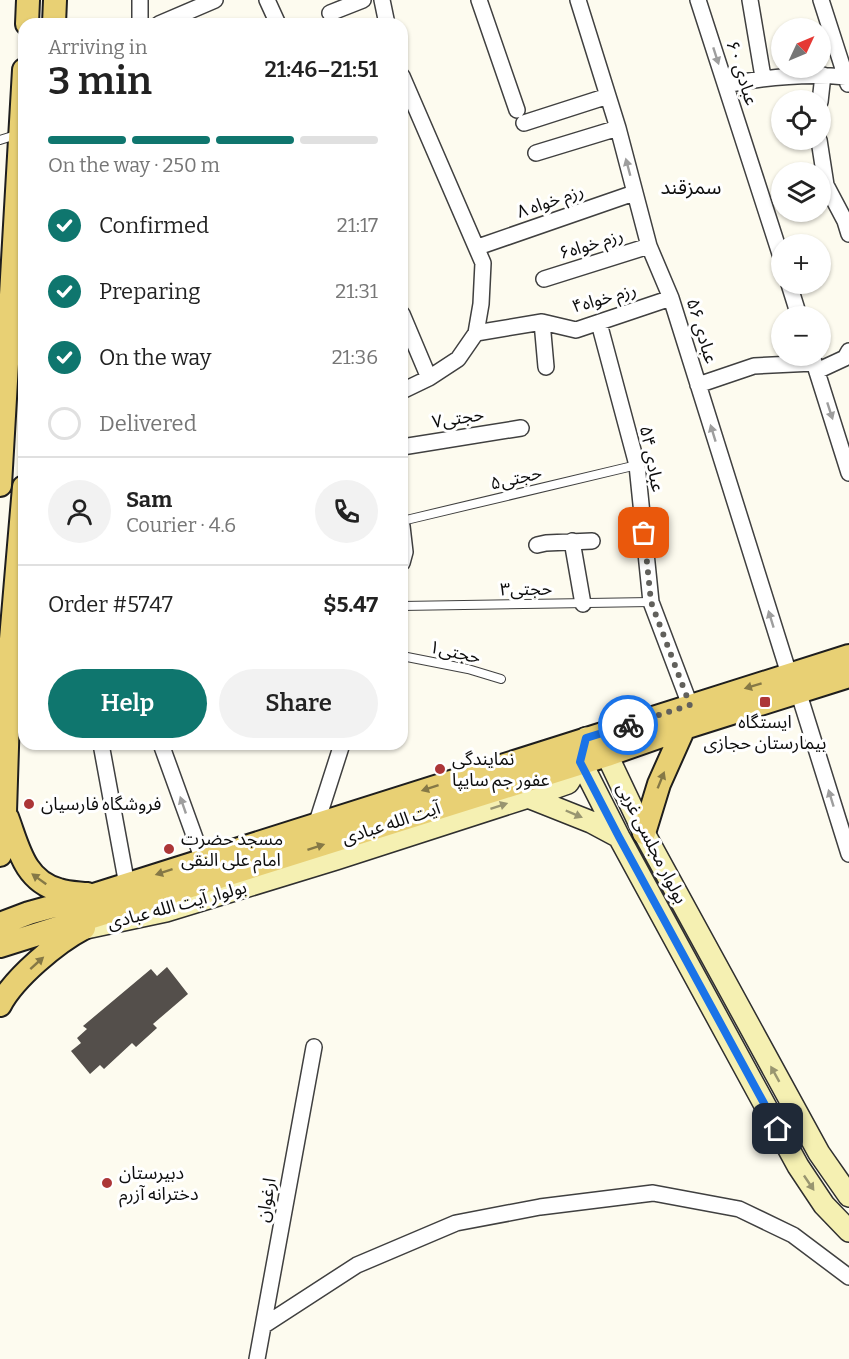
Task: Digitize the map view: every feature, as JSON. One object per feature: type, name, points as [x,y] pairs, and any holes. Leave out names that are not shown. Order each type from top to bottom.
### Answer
[{"type":"main road","points":[[27,18],[28,0]]},
{"type":"main road","points":[[0,485],[10,136],[18,98]]},
{"type":"main road","points":[[0,855],[18,627]]},
{"type":"main road","name":"آیت الله عبادی","points":[[0,947],[607,755],[684,728],[794,683],[849,656]]},
{"type":"main road","name":"آیت الله عبادی","points":[[0,924],[690,705],[794,683],[849,676]]},
{"type":"main road","points":[[644,833],[659,784],[684,728]]},
{"type":"main road","points":[[580,762],[586,738]]},
{"type":"main road","name":"بولوار مجلسی غربی","points":[[586,738],[607,755],[644,833],[819,1153],[849,1196]]},
{"type":"main road","name":"بولوار مجلسی غربی","points":[[580,762],[798,1166],[824,1205],[849,1231]]},
{"type":"main road","name":"بولوار آیت الله عبادی","points":[[0,947],[166,911],[336,860],[568,783],[580,762]]},
{"type":"main road","points":[[528,797],[582,818],[619,837]]},
{"type":"main road","points":[[5,812],[25,866],[36,878],[57,890],[94,895]]},
{"type":"main road","points":[[0,1005],[4,997],[36,963],[81,929],[125,908]]},
{"type":"street","points":[[140,0],[140,18]]},
{"type":"street","points":[[195,17],[215,0]]},
{"type":"street","points":[[267,0],[275,18]]},
{"type":"street","points":[[330,13],[363,0]]},
{"type":"street","points":[[382,0],[386,18]]},
{"type":"street","points":[[479,0],[520,116],[608,96]]},
{"type":"street","name":"عبادی ۵۶","points":[[578,0],[618,128],[649,246],[671,298],[849,854]]},
{"type":"street","name":"عبادی ۶۰","points":[[698,0],[774,234]]},
{"type":"street","points":[[750,0],[762,77]]},
{"type":"street","points":[[821,0],[843,47],[847,82],[831,77]]},
{"type":"street","points":[[726,85],[771,77]]},
{"type":"street","points":[[408,90],[483,263],[481,304],[476,333],[458,359],[429,378],[408,387]]},
{"type":"street","points":[[536,153],[618,128]]},
{"type":"street","points":[[821,150],[826,184],[849,234]]},
{"type":"street","name":"رزم خواه ۸","points":[[478,247],[634,193]]},
{"type":"street","name":"رزم خواه۶","points":[[544,279],[649,246]]},
{"type":"street","name":"رزم خواه۴","points":[[476,333],[542,322],[576,330],[671,298]]},
{"type":"street","points":[[542,322],[546,367]]},
{"type":"street","name":"عبادی ۵۴","points":[[599,323],[637,465],[651,602],[690,705]]},
{"type":"street","points":[[408,328],[429,378]]},
{"type":"street","points":[[831,360],[845,358],[849,351]]},
{"type":"street","points":[[698,385],[754,366],[771,365]]},
{"type":"street","points":[[815,366],[849,473]]},
{"type":"street","name":"حجتی۷","points":[[408,446],[521,428]]},
{"type":"street","points":[[572,541],[583,604]]},
{"type":"street","points":[[537,545],[592,541]]},
{"type":"street","points":[[102,750],[127,885]]},
{"type":"street","points":[[163,750],[202,860]]},
{"type":"street","points":[[316,825],[340,750]]},
{"type":"street","name":"ارغوان","points":[[257,1359],[314,1047]]},
{"type":"street","points":[[263,1326],[308,1299],[357,1265],[456,1223],[540,1207],[653,1193],[739,1209],[793,1235],[849,1277]]},
{"type":"lane","name":"حجتی۵","points":[[408,520],[637,465]]},
{"type":"lane","name":"حجتی۳","points":[[408,606],[651,602]]},
{"type":"lane","name":"حجتی۱","points":[[408,657],[468,669],[501,679]]},
{"type":"building","points":[[167,967],[188,994],[153,1024],[157,1028],[136,1047],[132,1043],[104,1069],[100,1065],[90,1074],[71,1051],[81,1043],[77,1038],[87,1029],[83,1026],[151,969],[157,976]]},
{"type":"way so far","points":[[628,725],[690,705],[651,602],[644,533]]},
{"type":"place","name":"ایستگاه بیمارستان حجازی","points":[[765,702]]},
{"type":"place","name":"نمایندگی عفور جم سایپا","points":[[440,769]]},
{"type":"place","name":"فروشگاه فارسیان","points":[[29,804]]},
{"type":"place","name":"مسجد حضرت امام علی النقی","points":[[169,849]]},
{"type":"place","name":"دبیرستان دخترانه آزرم","points":[[107,1183]]},
{"type":"district","name":"سمزقند","points":[[691,187]]},
{"type":"route","points":[[628,725],[586,738],[580,762],[778,1129]]}]
